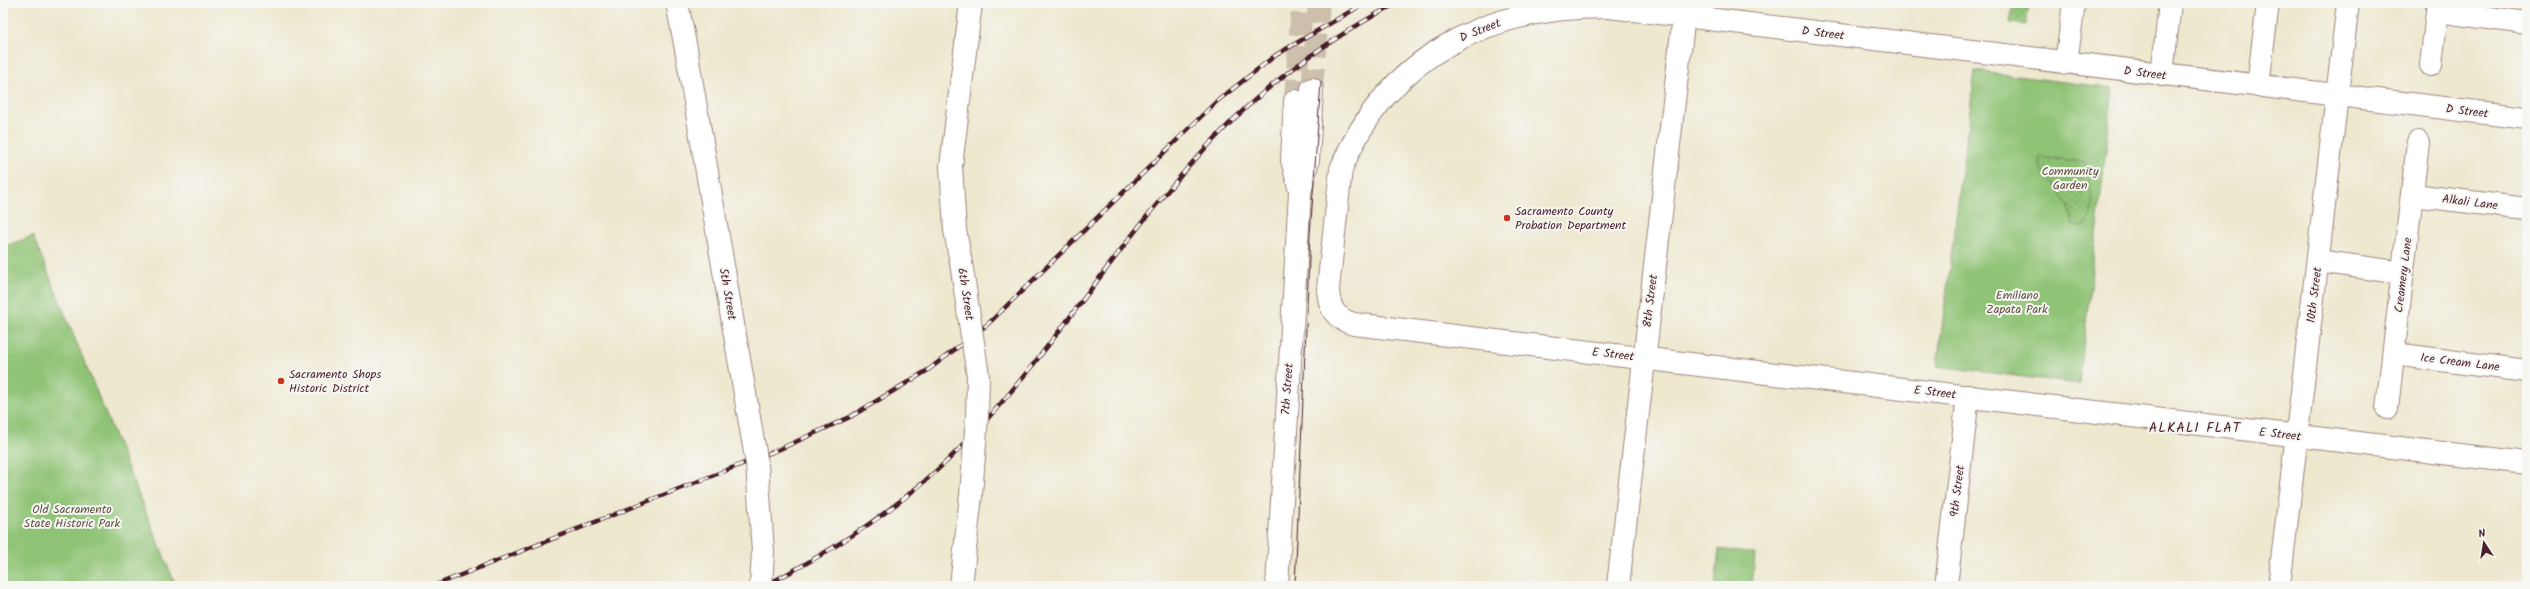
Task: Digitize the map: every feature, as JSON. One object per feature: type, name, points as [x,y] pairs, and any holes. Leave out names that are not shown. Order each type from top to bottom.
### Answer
[{"type":"street","name":"5th Street","points":[[677,3],[757,464],[763,552],[761,586]]},
{"type":"street","name":"6th Street","points":[[962,578],[978,417],[978,376],[955,230],[951,166],[971,3]]},
{"type":"street","points":[[2066,64],[2074,3]]},
{"type":"street","points":[[2162,75],[2170,3]]},
{"type":"street","points":[[2258,86],[2268,3]]},
{"type":"street","name":"10th Street","points":[[2279,586],[2348,3]]},
{"type":"street","name":"D Street","points":[[1343,321],[1330,306],[1328,289],[1341,168],[1348,151],[1385,96],[1432,54],[1460,37],[1514,16],[1578,7],[1609,7],[2066,64],[2527,118]]},
{"type":"street","points":[[2431,65],[2437,7],[2527,23]]},
{"type":"street","name":"8th Street","points":[[1618,586],[1684,16]]},
{"type":"street","name":"7th Street","points":[[1277,586],[1300,192],[1308,160],[1303,95]]},
{"type":"street","name":"Creamery Lane","points":[[2387,408],[2418,142]]},
{"type":"street","name":"Alkali Lane","points":[[2413,195],[2527,209]]},
{"type":"street","points":[[2318,262],[2402,273]]},
{"type":"street","name":"E Street","points":[[1343,321],[2527,463]]},
{"type":"street","name":"Ice Cream Lane","points":[[2394,354],[2527,371]]},
{"type":"street","name":"9th Street","points":[[1946,586],[1968,396]]},
{"type":"green space","points":[[2013,3],[2029,3],[2026,25],[2010,23]]},
{"type":"green space","name":"Emiliano Zapata Park","points":[[1975,71],[2113,88],[2079,384],[1937,366]]},
{"type":"green space","name":"Community Garden","points":[[2039,157],[2086,162],[2086,170],[2093,202],[2090,218],[2084,227],[2073,225],[2066,201],[2046,176]]},
{"type":"green space","name":"Old Sacramento State Historic Park","points":[[33,236],[176,586],[3,586],[3,247]]},
{"type":"green space","points":[[1719,549],[1755,554],[1752,586],[1715,586]]},
{"type":"tunnel","points":[[1295,101],[1302,3]]},
{"type":"tunnel","points":[[1312,89],[1319,3]]},
{"type":"tram line","points":[[1295,586],[1310,235],[1321,82]]},
{"type":"railway","points":[[433,586],[780,449],[850,417],[928,370],[988,324],[1216,102],[1276,55],[1365,3]]},
{"type":"railway","points":[[764,586],[846,540],[921,485],[944,464],[1000,405],[1155,207],[1221,132],[1261,94],[1304,60],[1349,30],[1397,3]]},
{"type":"place","name":"Sacramento County Probation Department","points":[[1507,218]]},
{"type":"place","name":"Sacramento Shops Historic District","points":[[281,381]]},
{"type":"district","name":"ALKALI FLAT","points":[[2195,427]]}]
